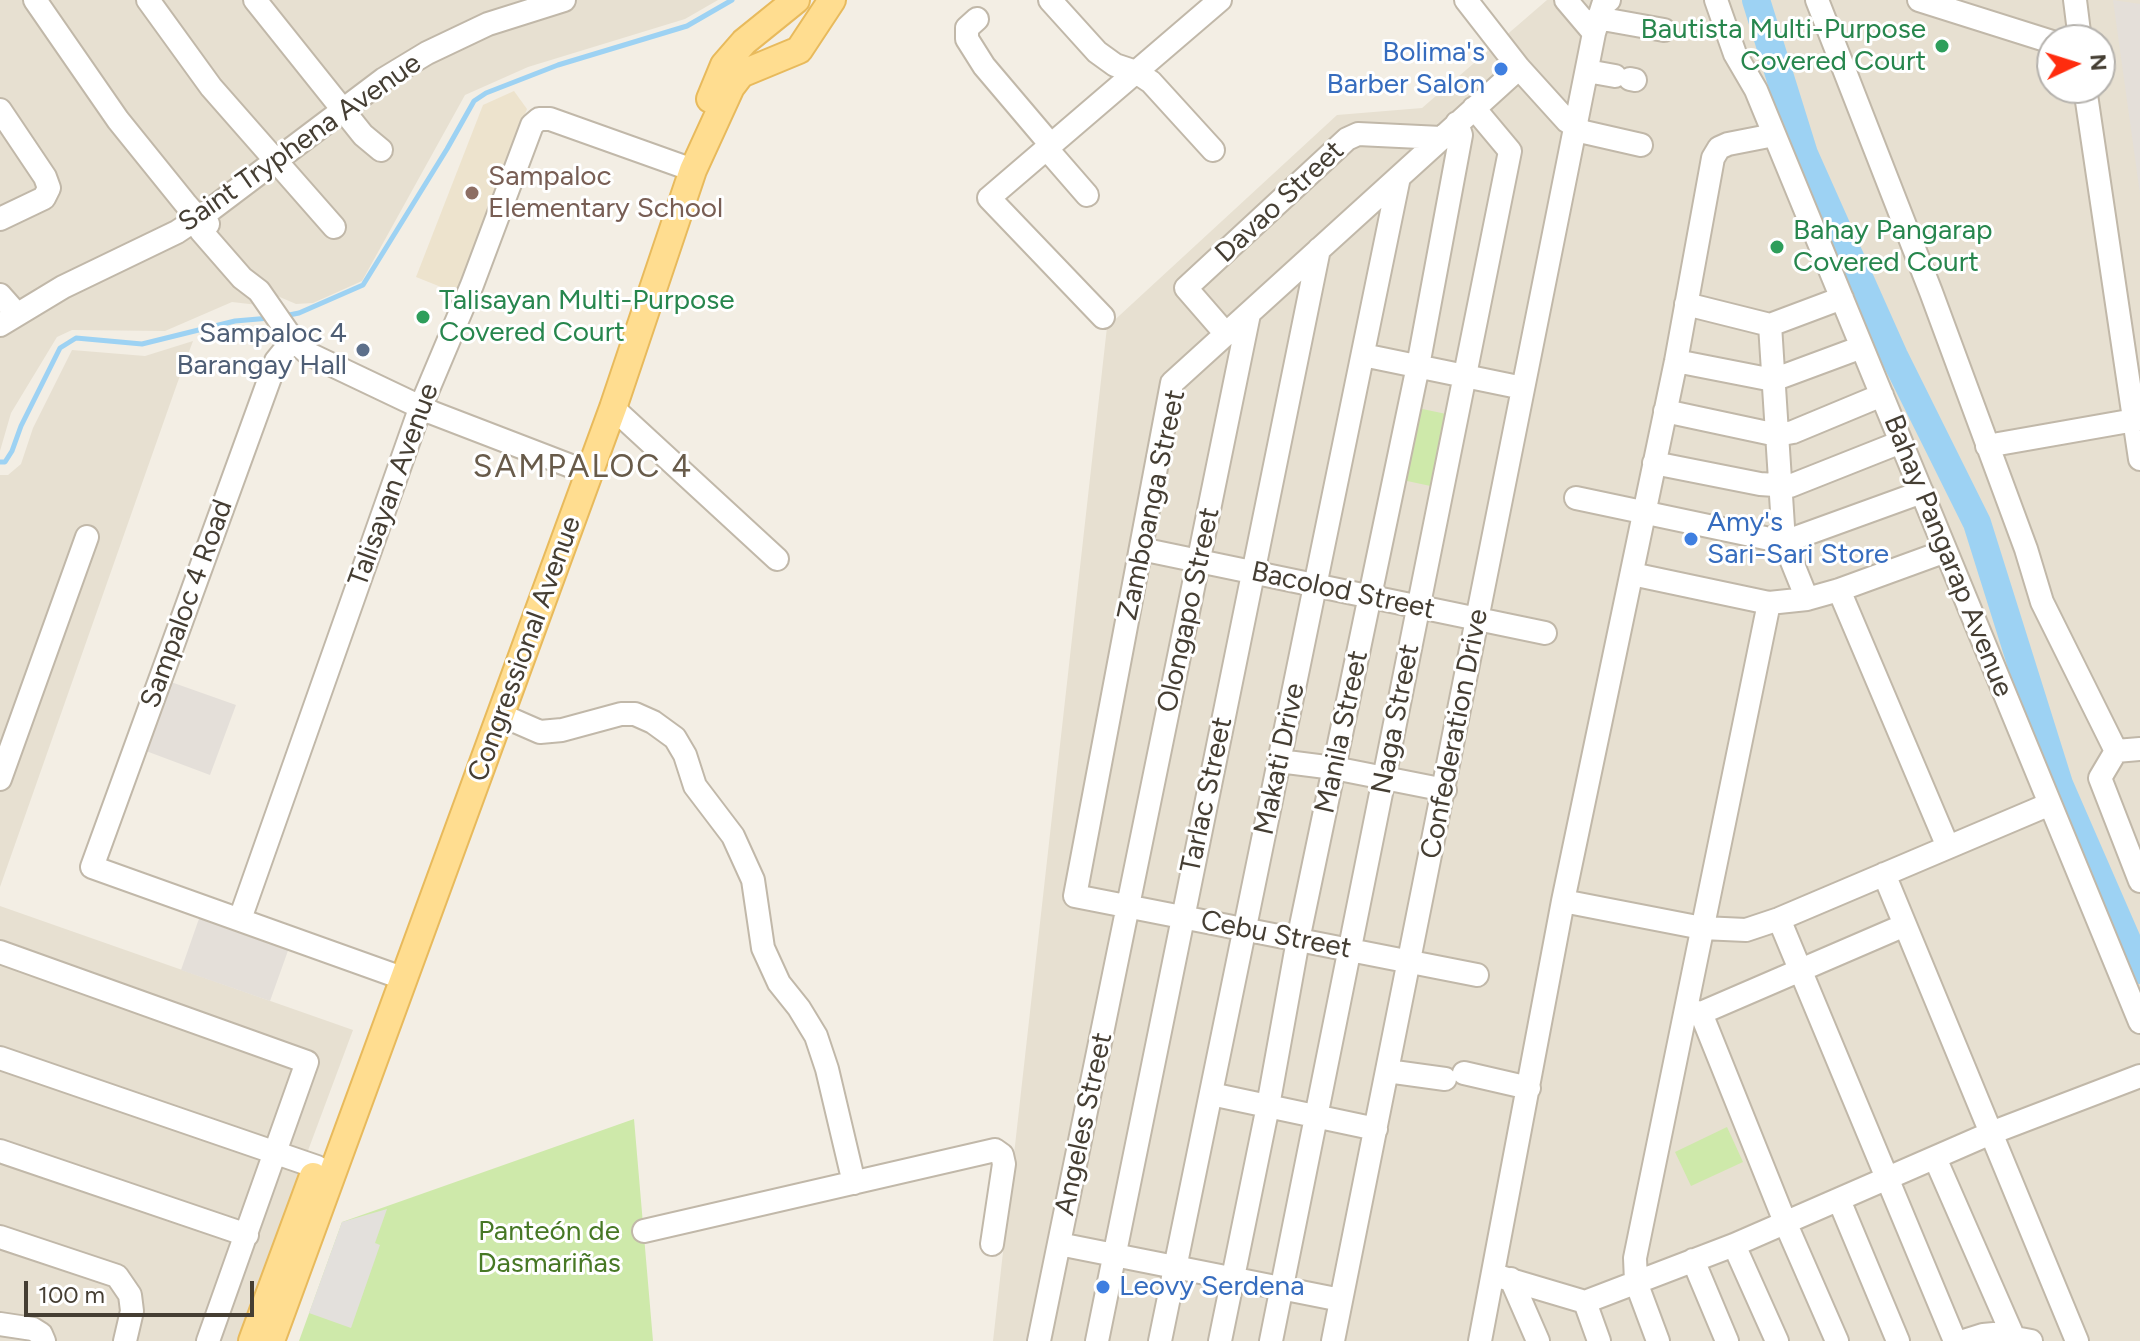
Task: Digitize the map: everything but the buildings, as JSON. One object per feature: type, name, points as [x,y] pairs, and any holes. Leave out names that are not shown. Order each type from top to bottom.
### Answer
[{"type":"main road","name":"Congressional Avenue","points":[[271,1341],[397,976],[724,65],[744,42],[796,0]]},
{"type":"main road","name":"Congressional Avenue","points":[[252,1341],[317,1167],[501,715],[581,470],[613,408],[688,168],[741,74],[799,50],[832,0]]},
{"type":"street","points":[[35,0],[48,10],[88,80],[198,218],[201,231],[242,278],[263,296],[290,336],[309,354],[433,413],[581,470]]},
{"type":"street","points":[[148,0],[211,87],[334,227]]},
{"type":"street","points":[[255,0],[363,135],[381,150]]},
{"type":"street","name":"Saint Tryphena Avenue","points":[[8,319],[63,287],[177,232],[406,66],[488,24],[564,0]]},
{"type":"street","points":[[1050,0],[1097,52],[1115,65],[1136,72],[1151,82],[1213,150]]},
{"type":"street","points":[[1103,317],[989,198],[1220,0]]},
{"type":"street","points":[[1466,0],[1519,68],[1576,127],[1584,132],[1641,145]]},
{"type":"street","points":[[1566,0],[1600,17],[1664,30]]},
{"type":"street","name":"Bahay Pangarap Avenue","points":[[1716,0],[1735,54],[1756,90],[2140,1022]]},
{"type":"street","name":"Bahay Pangarap Avenue","points":[[1730,0],[1747,47],[1756,90]]},
{"type":"street","points":[[1817,0],[1911,239],[2026,549],[2042,602],[2116,751]]},
{"type":"street","points":[[1919,0],[2036,37]]},
{"type":"street","points":[[2075,0],[2078,24]]},
{"type":"street","name":"Confederation Drive","points":[[1333,1341],[1600,17]]},
{"type":"street","points":[[977,19],[967,28],[967,39],[984,66],[1087,195]]},
{"type":"street","name":"Zamboanga Street","points":[[1075,896],[1172,383],[1519,68]]},
{"type":"street","points":[[1587,71],[1637,80]]},
{"type":"street","points":[[2088,104],[2137,420],[2140,459]]},
{"type":"street","points":[[0,110],[45,177],[49,188],[44,198],[0,219]]},
{"type":"street","name":"Talisayan Avenue","points":[[240,919],[421,406],[472,285],[532,125],[539,119],[550,119],[688,168]]},
{"type":"street","name":"Davao Street","points":[[1226,334],[1186,288],[1347,139],[1358,134],[1458,123]]},
{"type":"street","name":"Manila Street","points":[[1220,1341],[1298,940],[1418,366],[1461,135],[1458,123]]},
{"type":"street","name":"Naga Street","points":[[1271,1341],[1510,151],[1458,123]]},
{"type":"street","points":[[1480,1341],[1502,1277],[1529,1088],[1563,901],[1676,361],[1713,158],[1719,148],[1728,144],[1774,135]]},
{"type":"street","name":"Makati Drive","points":[[1160,1341],[1399,177]]},
{"type":"street","name":"Tarlac Street","points":[[1097,1341],[1319,249]]},
{"type":"street","points":[[0,295],[8,319]]},
{"type":"street","points":[[1686,304],[1770,325],[1842,298]]},
{"type":"street","name":"Olongapo Street","points":[[1128,906],[1249,314]]},
{"type":"street","points":[[1770,325],[1784,542],[1807,599]]},
{"type":"street","name":"Sampaloc 4 Road","points":[[290,336],[276,361],[92,867],[397,976]]},
{"type":"street","points":[[1676,361],[1773,380],[1862,347]]},
{"type":"street","points":[[1363,355],[1523,388]]},
{"type":"street","points":[[1665,411],[1777,435],[1793,432],[1882,395]]},
{"type":"street","points":[[613,408],[777,559]]},
{"type":"street","points":[[1987,446],[2137,420]]},
{"type":"street","points":[[1654,463],[1760,484],[1790,486],[1901,442]]},
{"type":"street","points":[[1576,498],[1784,542],[1922,492]]},
{"type":"street","points":[[0,779],[5,749],[87,537]]},
{"type":"street","name":"Bacolod Street","points":[[1141,549],[1545,633]]},
{"type":"street","points":[[1632,574],[1769,603],[1807,599],[1839,590],[1946,551]]},
{"type":"street","points":[[1839,590],[1948,847]]},
{"type":"street","points":[[1658,1341],[1636,1282],[1635,1258],[1694,1011],[1702,928],[1769,603]]},
{"type":"street","points":[[501,715],[540,732],[562,730],[621,714],[635,714],[653,722],[675,738],[685,755],[695,786],[733,836],[753,880],[763,948],[779,983],[816,1036],[854,1183]]},
{"type":"street","points":[[2116,751],[2140,749]]},
{"type":"street","points":[[2116,751],[2100,778],[2140,881]]},
{"type":"street","points":[[1279,761],[1334,768],[1445,790]]},
{"type":"street","points":[[1563,901],[1737,932],[1779,919],[2050,804]]},
{"type":"street","points":[[1884,874],[2077,1341]]},
{"type":"street","name":"Cebu Street","points":[[1075,896],[1477,975]]},
{"type":"street","name":"Angeles Street","points":[[1039,1341],[1128,906]]},
{"type":"street","points":[[1779,919],[1955,1341]]},
{"type":"street","points":[[1694,1011],[1801,970],[1905,925]]},
{"type":"street","points":[[0,952],[307,1062],[208,1341]]},
{"type":"street","points":[[1694,1011],[1837,1341]]},
{"type":"street","points":[[0,1058],[317,1167]]},
{"type":"street","points":[[1387,1071],[1455,1076],[1529,1088]]},
{"type":"street","points":[[1502,1277],[1585,1302],[1734,1245],[1991,1133],[2140,1076]]},
{"type":"street","points":[[1211,1094],[1376,1129]]},
{"type":"street","points":[[644,1231],[995,1150],[1002,1155],[1004,1164],[992,1244]]},
{"type":"street","points":[[0,1151],[247,1235]]},
{"type":"street","points":[[1935,1158],[2022,1339]]},
{"type":"street","points":[[1839,1200],[1898,1341]]},
{"type":"street","points":[[0,1237],[117,1276],[130,1295],[132,1311],[125,1341]]},
{"type":"street","points":[[1059,1244],[1341,1300]]},
{"type":"street","points":[[1734,1245],[1777,1341]]},
{"type":"street","points":[[1693,1260],[1727,1341]]},
{"type":"street","points":[[1502,1277],[1538,1341]]},
{"type":"street","points":[[1585,1302],[1599,1341]]},
{"type":"street","points":[[0,1324],[33,1329],[41,1334],[44,1341]]},
{"type":"street","points":[[1964,1341],[1983,1335],[2022,1339]]},
{"type":"shaded area","points":[[0,0],[718,0],[685,19],[528,67],[465,95],[362,281],[313,303],[296,304],[275,295],[258,305],[232,302],[165,331],[72,330],[57,337],[11,413],[0,451]]},
{"type":"shaded area","points":[[1547,0],[2140,0],[2140,1341],[993,1341],[1107,327],[1337,115],[1422,108]]},
{"type":"shaded area","points":[[2113,0],[2140,4],[2140,194]]},
{"type":"shaded area","name":"Sampaloc Elementary School","points":[[514,91],[527,109],[456,293],[416,277],[483,105]]},
{"type":"shaded area","points":[[193,341],[0,887],[0,475],[8,475],[21,464],[33,428],[72,350],[145,356]]},
{"type":"shaded area","points":[[171,682],[236,705],[210,775],[146,751]]},
{"type":"shaded area","points":[[0,906],[353,1030],[237,1341],[0,1341]]},
{"type":"shaded area","points":[[201,913],[290,945],[270,1001],[181,970]]},
{"type":"shaded area","points":[[387,1209],[375,1243],[380,1245],[351,1328],[309,1313],[342,1222]]},
{"type":"green space","points":[[1413,407],[1451,415],[1435,487],[1398,479]]},
{"type":"green space","name":"Panteón de Dasmariñas","points":[[634,1119],[653,1341],[299,1341],[342,1222]]},
{"type":"green space","points":[[1727,1127],[1743,1162],[1691,1186],[1675,1152]]},
{"type":"waterway","points":[[284,316],[299,313],[363,285],[474,101],[486,93],[558,65],[687,26],[732,0]]},
{"type":"waterway","points":[[1756,0],[1804,154],[1894,356],[1977,523],[2059,784],[2140,970]]},
{"type":"waterway","points":[[0,462],[5,462],[12,451],[21,426],[60,348],[76,338],[142,344],[235,321],[270,318]]},
{"type":"place","name":"Bautista Multi-Purpose Covered Court","points":[[1942,46]]},
{"type":"place","name":"Bolima's Barber Salon","points":[[1501,69]]},
{"type":"place","name":"Sampaloc Elementary School","points":[[472,193]]},
{"type":"place","name":"Bahay Pangarap Covered Court","points":[[1777,247]]},
{"type":"place","name":"Talisayan Multi-Purpose Covered Court","points":[[423,317]]},
{"type":"place","name":"Sampaloc 4 Barangay Hall","points":[[363,350]]},
{"type":"place","name":"Amy's Sari-Sari Store","points":[[1691,539]]},
{"type":"place","name":"Leovy Serdena","points":[[1103,1287]]},
{"type":"district","name":"SAMPALOC 4","points":[[583,468]]}]
